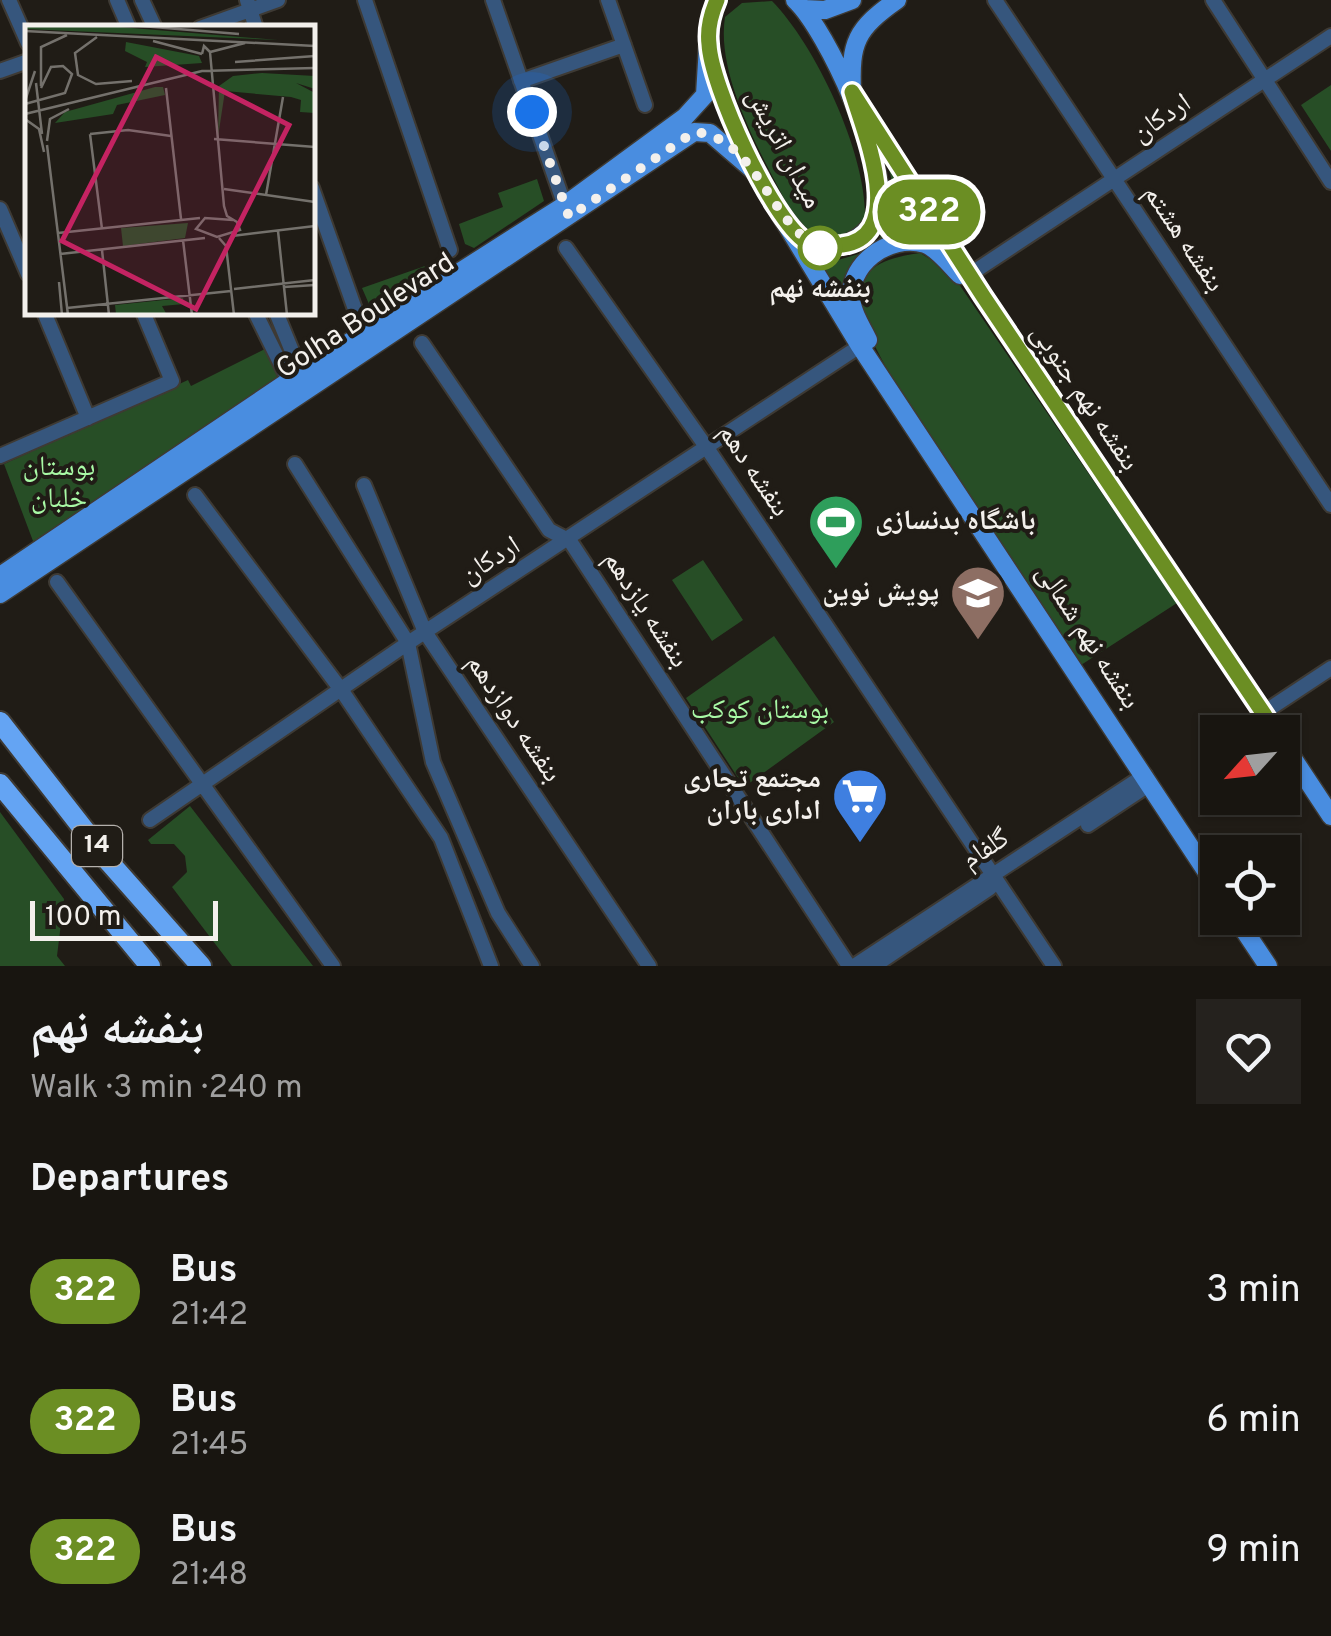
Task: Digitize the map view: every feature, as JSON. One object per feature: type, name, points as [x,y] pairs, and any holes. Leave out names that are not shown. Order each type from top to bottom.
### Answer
[{"type":"highway","name":"14","points":[[0,722],[110,863],[201,966]]},
{"type":"highway","name":"14","points":[[0,784],[150,966]]},
{"type":"main road","name":"میدان اتریش","points":[[718,0],[710,19],[708,46],[718,86],[780,214],[804,241],[820,248],[849,244],[866,233],[878,213],[880,194],[852,92],[799,3]]},
{"type":"main road","points":[[799,3],[825,10],[852,0]]},
{"type":"main road","points":[[852,92],[850,51],[861,31],[897,0]]},
{"type":"main road","name":"Golha Boulevard","points":[[0,576],[567,211],[662,143],[705,95],[708,46]]},
{"type":"main road","name":"بنفشه نهم جنوبی","points":[[852,92],[969,275],[1263,713]]},
{"type":"main road","name":"Golha Boulevard","points":[[662,143],[694,132],[710,133],[760,176]]},
{"type":"main road","name":"بنفشه نهم شمالی","points":[[780,214],[860,346],[1200,860]]},
{"type":"main road","points":[[931,451],[865,333],[852,304],[853,280],[864,262],[883,248],[904,242],[928,245],[983,296]]},
{"type":"main road","name":"Golha Boulevard","points":[[0,594],[296,383]]},
{"type":"main road","points":[[1300,769],[1331,816]]},
{"type":"main road","points":[[1247,935],[1268,966]]},
{"type":"street","points":[[9,0],[25,36]]},
{"type":"street","points":[[118,0],[128,25]]},
{"type":"street","points":[[142,0],[153,25]]},
{"type":"street","points":[[206,25],[248,5],[278,0]]},
{"type":"street","points":[[365,0],[450,250]]},
{"type":"street","points":[[492,0],[567,211]]},
{"type":"street","points":[[608,0],[644,105]]},
{"type":"street","name":"بنفشه هشتم","points":[[996,0],[1331,505]]},
{"type":"street","points":[[1213,0],[1331,182]]},
{"type":"street","name":"اردکان","points":[[969,275],[1331,36]]},
{"type":"street","points":[[520,81],[624,44]]},
{"type":"street","points":[[0,71],[25,62]]},
{"type":"street","points":[[315,196],[356,312]]},
{"type":"street","points":[[0,209],[25,267]]},
{"type":"street","name":"بنفشه دهم","points":[[566,248],[707,448],[1054,966]]},
{"type":"street","points":[[45,315],[88,418]]},
{"type":"street","points":[[0,456],[172,381],[144,315]]},
{"type":"street","points":[[257,315],[296,383]]},
{"type":"street","points":[[277,315],[296,383]]},
{"type":"street","name":"بنفشه یازدهم","points":[[422,344],[549,530],[570,541],[851,966]]},
{"type":"street","name":"اردکان","points":[[150,820],[408,643],[570,541],[860,346]]},
{"type":"street","points":[[295,464],[408,643],[433,762],[498,913],[532,966]]},
{"type":"street","name":"بنفشه دوازدهم","points":[[364,484],[425,632],[649,966]]},
{"type":"street","points":[[195,495],[342,691],[441,838],[491,966]]},
{"type":"street","points":[[57,582],[333,966]]},
{"type":"street","points":[[1263,713],[1331,668]]},
{"type":"street","name":"گلفام","points":[[851,966],[1148,780]]},
{"type":"street","name":"گلفام","points":[[874,966],[997,878]]},
{"type":"green space","points":[[772,1],[822,74],[858,166],[865,221],[840,240],[816,236],[798,225],[747,124],[728,68],[725,17],[742,3]]},
{"type":"green space","points":[[1331,85],[1331,151],[1301,105]]},
{"type":"green space","points":[[883,153],[943,248],[917,235],[879,239],[893,196]]},
{"type":"green space","points":[[537,179],[544,201],[474,248],[465,244],[459,224],[503,207],[498,193]]},
{"type":"green space","points":[[811,252],[838,260],[862,253],[846,274],[847,308]]},
{"type":"green space","points":[[920,253],[950,271],[1177,603],[1081,665],[918,423],[867,327],[859,298],[865,277],[879,264]]},
{"type":"green space","points":[[445,259],[436,267],[372,311],[362,288]]},
{"type":"green space","name":"بوستان خلبان","points":[[267,348],[279,382],[36,549],[4,464],[188,380],[191,386]]},
{"type":"green space","points":[[703,560],[743,620],[712,641],[672,580]]},
{"type":"green space","name":"بوستان کوکب","points":[[774,636],[834,722],[744,787],[686,698]]},
{"type":"green space","points":[[190,806],[313,966],[232,966],[172,887],[187,872],[185,856],[174,844],[151,844],[148,840]]},
{"type":"green space","points":[[0,812],[64,899],[57,956],[65,966],[0,966]]},
{"type":"bus line","name":"322","points":[[717,0],[710,19],[708,46],[718,86],[780,214],[804,241],[820,248],[849,244],[866,233],[878,213],[880,194],[852,92],[983,296],[1265,715]]},
{"type":"place","name":"بنفشه نهم","points":[[820,248]]},
{"type":"place","name":"باشگاه بدنسازی","points":[[836,571]]},
{"type":"place","name":"پویش نوین","points":[[978,642]]},
{"type":"place","name":"مجتمع تجاری اداری باران","points":[[860,845]]},
{"type":"route","points":[[532,112],[569,217],[667,148],[694,132],[710,133],[760,176],[780,214],[804,241],[820,248]]}]
